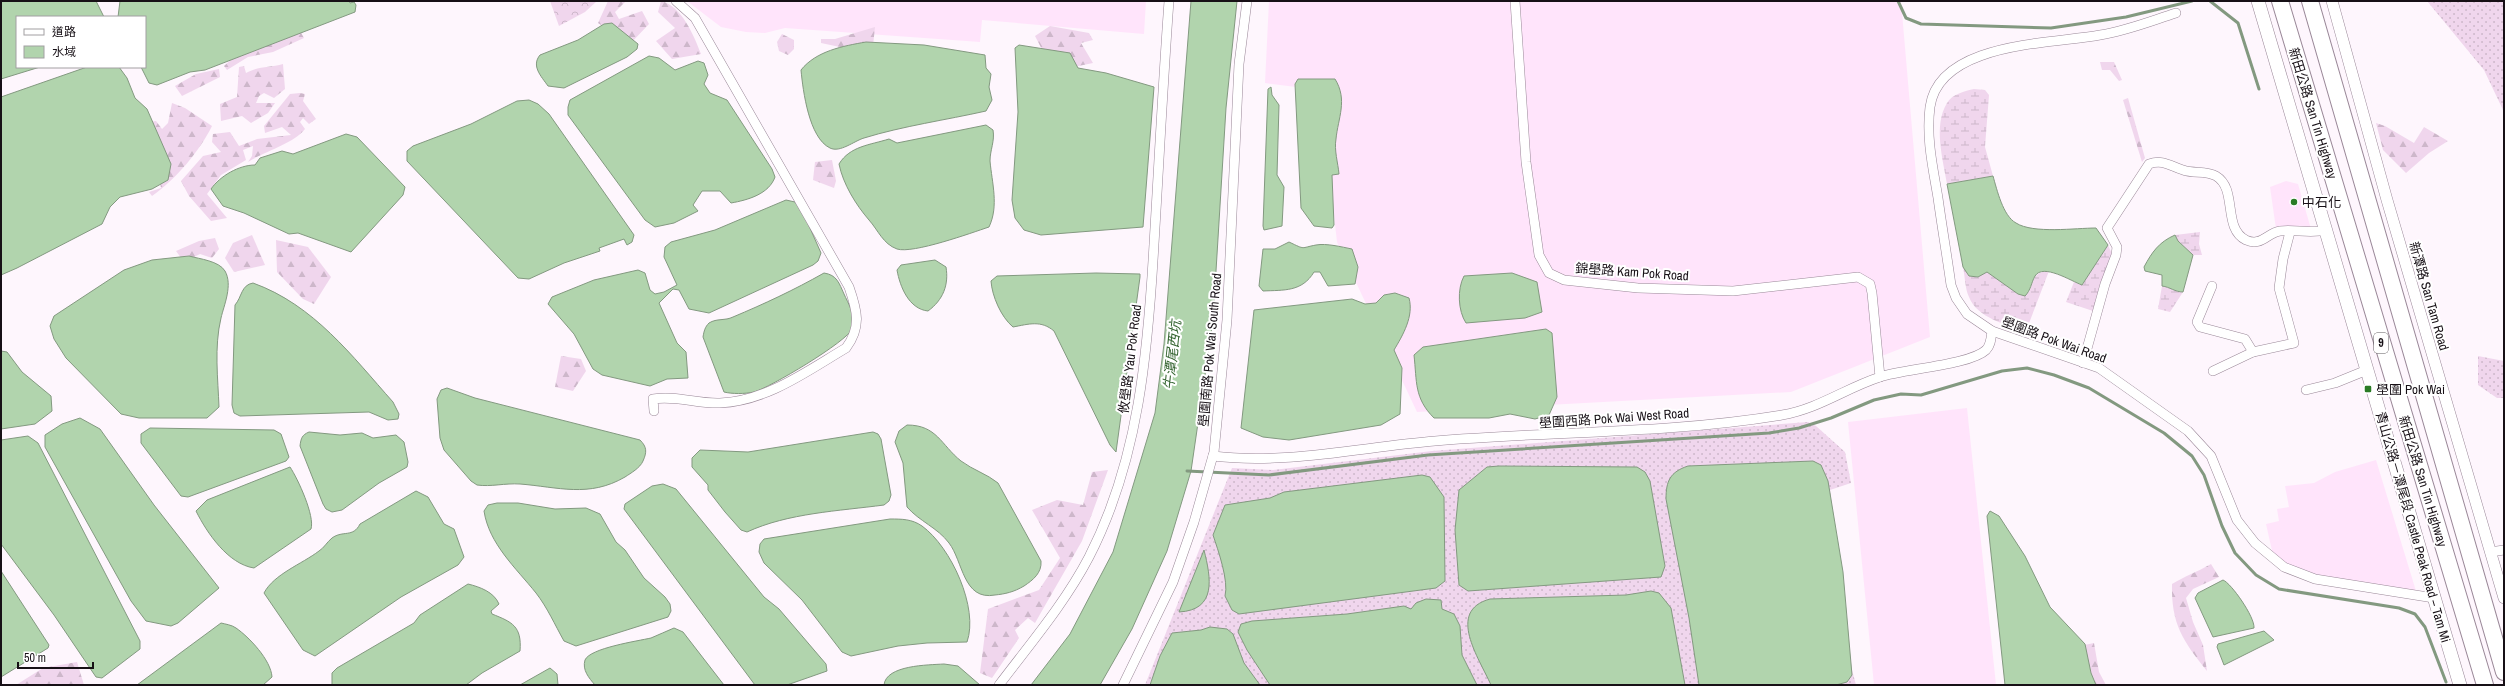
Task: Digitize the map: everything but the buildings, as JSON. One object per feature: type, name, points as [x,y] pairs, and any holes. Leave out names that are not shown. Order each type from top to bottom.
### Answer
[{"type":"highway","name":"新田公路 San Tin Highway","points":[[2280,1],[2485,685]]},
{"type":"highway","name":"新田公路 San Tin Highway","points":[[2310,1],[2504,672]]},
{"type":"main road","name":"青山公路－潭尾段 Castle Peak Road – Tam Mi","points":[[2258,1],[2460,685]]},
{"type":"street","points":[[654,411],[653,399],[660,398],[720,403],[773,390],[846,348],[853,339],[858,313],[849,287],[696,18],[676,1]]},
{"type":"street","name":"攸壆路 Yau Pok Road","points":[[999,685],[1076,580],[1089,556],[1122,475],[1138,414],[1148,343],[1169,1]]},
{"type":"street","name":"壆圍南路 Pok Wai South Road","points":[[1123,685],[1173,582],[1213,456],[1227,320],[1239,64],[1247,1]]},
{"type":"street","name":"錦壆路 Kam Pok Road","points":[[1515,1],[1526,162],[1539,255],[1549,273],[1564,280],[1638,288],[1733,291],[1858,277],[1870,284],[1872,293],[1880,377]]},
{"type":"street","name":"新潭路 San Tam Road","points":[[2332,1],[2387,200],[2504,598]]},
{"type":"street","name":"壆圍路 Pok Wai Road","points":[[2176,13],[2128,29],[1994,52],[1969,59],[1953,70],[1940,84],[1930,106],[1929,136],[1951,285],[1956,298],[1967,314],[1992,331],[2099,368],[2188,431],[2211,456],[2237,520],[2255,543],[2284,567],[2315,579],[2434,598]]},
{"type":"street","points":[[2083,363],[2105,284],[2116,255],[2117,247],[2107,228],[2149,164],[2163,162],[2182,170],[2210,174],[2220,179],[2226,189],[2235,228],[2245,239],[2253,242],[2260,242],[2276,233],[2316,232],[2326,230]]},
{"type":"street","points":[[2213,372],[2253,352],[2294,343],[2279,288],[2283,259],[2290,232]]},
{"type":"street","points":[[2212,286],[2198,322],[2200,327],[2245,338],[2253,352]]},
{"type":"street","name":"壆圍西路 Pok Wai West Road","points":[[1213,456],[1232,458],[1287,457],[1436,441],[1667,428],[1781,416],[1814,407],[1880,377],[1972,356],[1985,351],[1991,342],[1992,331]]},
{"type":"street","points":[[2306,390],[2335,383],[2367,370]]},
{"type":"street","points":[[2490,552],[2504,550]]},
{"type":"shaded area","points":[[687,1],[1146,1],[1144,34],[982,20],[980,42],[785,28],[765,33],[746,32],[721,27]]},
{"type":"shaded area","points":[[1269,1],[1901,1],[1930,337],[1791,392],[1417,412],[1337,242],[1320,90],[1265,83]]},
{"type":"shaded area","points":[[2286,181],[2298,184],[2311,229],[2276,229],[2270,187]]},
{"type":"shaded area","points":[[1967,408],[1996,685],[1874,685],[1848,422]]},
{"type":"shaded area","points":[[2376,460],[2416,591],[2316,577],[2285,565],[2273,555],[2266,524],[2279,521],[2277,509],[2289,507],[2285,486],[2314,483],[2335,472]]},
{"type":"green space","points":[[550,1],[597,1],[585,12],[559,26]]},
{"type":"green space","points":[[608,1],[626,1],[615,12],[619,19],[642,11],[649,24],[630,44],[598,23]]},
{"type":"green space","points":[[661,1],[668,4],[681,15],[691,31],[701,54],[672,59],[656,41],[675,28],[658,12]]},
{"type":"green space","points":[[2427,1],[2504,1],[2504,112],[2484,70]]},
{"type":"green space","points":[[1050,26],[1089,33],[1093,40],[1081,43],[1093,63],[1064,69],[1049,63],[1035,36]]},
{"type":"green space","points":[[875,27],[873,46],[854,50],[821,43],[821,39],[835,39]]},
{"type":"green space","points":[[300,31],[304,38],[273,52],[248,57],[227,70],[224,66],[235,56]]},
{"type":"green space","points":[[782,34],[794,40],[794,49],[788,55],[779,51],[777,42]]},
{"type":"green space","points":[[2100,62],[2114,62],[2122,80],[2119,81],[2110,70],[2102,70]]},
{"type":"green space","points":[[283,64],[285,89],[274,98],[264,93],[259,96],[256,103],[275,103],[268,113],[251,123],[242,116],[221,121],[220,104],[237,97],[239,67],[244,66],[246,73],[255,69]]},
{"type":"green space","points":[[219,69],[220,77],[182,96],[175,86],[196,74]]},
{"type":"green space","points":[[1974,89],[1985,90],[1989,95],[1985,147],[1993,176],[1947,184],[1940,143],[1943,112],[1947,103],[1952,97],[1959,93]]},
{"type":"green space","points":[[290,94],[305,94],[303,101],[316,119],[309,124],[303,118],[300,122],[305,129],[300,134],[286,143],[248,162],[252,156],[253,146],[243,150],[246,160],[221,175],[207,194],[227,218],[211,221],[189,196],[181,181],[203,156],[221,152],[212,142],[213,134],[230,132],[239,146],[257,139],[291,135],[282,127],[265,133],[264,126]]},
{"type":"green space","points":[[2128,98],[2145,158],[2142,162],[2123,100]]},
{"type":"green space","points":[[172,103],[185,108],[212,126],[201,146],[194,155],[170,182],[152,196],[149,192],[161,188],[148,122],[156,121],[162,129],[168,123]]},
{"type":"green space","points":[[2376,123],[2385,126],[2414,143],[2424,127],[2448,141],[2429,153],[2406,173],[2383,150]]},
{"type":"green space","points":[[832,160],[836,181],[834,188],[813,180],[815,162]]},
{"type":"green space","points":[[2200,232],[2199,244],[2202,255],[2193,255],[2178,241],[2175,235]]},
{"type":"green space","points":[[252,235],[265,265],[234,272],[225,258],[233,243]]},
{"type":"green space","points":[[215,238],[219,249],[212,258],[200,254],[184,262],[176,251],[199,241]]},
{"type":"green space","points":[[276,240],[308,247],[331,277],[314,304],[303,299],[277,272]]},
{"type":"green space","points":[[2108,245],[2112,254],[2093,311],[2066,302],[2074,282],[2082,285]]},
{"type":"green space","points":[[1963,267],[1969,276],[1978,277],[1987,272],[2018,294],[2029,292],[2035,277],[2044,271],[2049,271],[2026,331],[1993,320],[1973,304],[1968,294]]},
{"type":"green space","points":[[2162,286],[2183,292],[2170,312],[2158,309]]},
{"type":"green space","points":[[561,356],[581,359],[586,371],[573,391],[555,387]]},
{"type":"green space","points":[[2478,356],[2504,361],[2504,398],[2497,398],[2478,385]]},
{"type":"green space","points":[[1808,422],[1816,426],[1845,452],[1851,483],[1830,490],[1852,670],[1856,685],[1145,685],[1232,468],[1273,470],[1432,451]]},
{"type":"green space","points":[[1108,470],[1082,541],[1035,623],[1028,618],[1015,630],[1019,638],[992,678],[980,673],[988,609],[1039,590],[1060,558],[1032,510],[1057,500],[1083,505],[1092,472]]},
{"type":"green space","points":[[2211,564],[2219,577],[2193,589],[2186,598],[2193,622],[2203,645],[2207,671],[2191,650],[2180,631],[2174,610],[2172,584]]},
{"type":"green space","points":[[2094,643],[2099,672],[2106,685],[2078,685],[2075,647]]},
{"type":"green space","points":[[77,662],[84,685],[16,685],[43,668]]},
{"type":"water","points":[[1,1],[96,1],[104,16],[16,16],[16,68],[37,68],[1,79]]},
{"type":"water","points":[[120,1],[349,1],[350,3],[354,2],[356,5],[355,12],[205,70],[190,72],[157,85],[149,83],[142,68],[146,68],[146,16],[118,16]]},
{"type":"water","name":"牛潭尾西坑","points":[[1191,1],[1237,1],[1226,108],[1213,320],[1191,471],[1167,551],[1132,629],[1100,685],[1031,685],[1070,634],[1113,552],[1155,413],[1164,344]]},
{"type":"water","points":[[612,23],[638,44],[637,49],[627,57],[564,88],[548,86],[538,71],[536,63],[540,55],[578,40],[604,24]]},
{"type":"water","points":[[866,42],[924,45],[985,55],[986,68],[991,74],[989,87],[992,100],[986,111],[879,134],[860,139],[843,148],[830,148],[823,143],[817,135],[812,124],[803,90],[801,70],[814,58],[830,50]]},
{"type":"water","points":[[1019,45],[1070,53],[1078,68],[1106,73],[1154,87],[1143,227],[1041,235],[1024,230],[1015,218],[1012,200],[1018,112],[1015,48]]},
{"type":"water","points":[[649,56],[659,58],[675,70],[698,61],[704,63],[708,75],[704,84],[710,93],[727,100],[772,169],[775,177],[768,188],[751,198],[731,203],[720,191],[702,191],[693,205],[698,211],[674,223],[655,227],[645,220],[568,115],[568,107],[570,100]]},
{"type":"water","points":[[84,68],[120,68],[127,78],[135,98],[147,109],[171,164],[168,180],[152,189],[120,197],[110,207],[102,224],[1,275],[1,97]]},
{"type":"water","points":[[1298,79],[1335,79],[1341,94],[1342,102],[1336,143],[1339,174],[1332,175],[1334,225],[1332,228],[1314,226],[1301,208],[1295,84]]},
{"type":"water","points":[[1271,87],[1272,95],[1279,105],[1277,175],[1284,187],[1282,226],[1264,230],[1268,89]]},
{"type":"water","points":[[529,100],[538,104],[549,114],[634,235],[632,242],[627,245],[624,239],[599,248],[600,251],[564,263],[529,279],[518,278],[407,161],[407,151],[413,146],[471,124],[517,101]]},
{"type":"water","points":[[986,125],[993,130],[990,161],[994,211],[989,227],[916,249],[897,249],[888,244],[859,208],[847,187],[839,164],[849,153],[861,147],[889,139],[897,143]]},
{"type":"water","points":[[346,134],[357,137],[405,187],[403,195],[351,252],[298,233],[289,234],[244,213],[223,206],[211,189],[219,180],[230,172],[249,165],[255,165],[260,158],[282,151],[293,154]]},
{"type":"water","points":[[1993,176],[2004,209],[2011,220],[2016,223],[2023,226],[2044,229],[2096,228],[2108,245],[2082,285],[2057,274],[2044,271],[2039,272],[2035,276],[2029,291],[2025,296],[2018,294],[1987,272],[1978,277],[1969,276],[1963,267],[1947,184]]},
{"type":"water","points":[[786,200],[795,202],[802,210],[821,253],[818,261],[813,265],[709,313],[689,309],[679,290],[673,289],[659,303],[677,343],[686,352],[688,378],[667,379],[650,386],[602,375],[593,369],[574,334],[548,304],[552,297],[594,280],[638,270],[645,273],[650,290],[655,294],[664,292],[677,285],[664,257],[665,247],[671,242],[715,230]]},
{"type":"water","points":[[2175,235],[2178,241],[2193,255],[2183,292],[2162,286],[2162,275],[2145,271],[2144,267],[2156,248]]},
{"type":"water","points":[[1289,242],[1303,248],[1324,244],[1352,249],[1358,267],[1355,284],[1328,286],[1320,272],[1314,272],[1309,279],[1298,287],[1285,290],[1263,291],[1259,286],[1263,249],[1275,249]]},
{"type":"water","points":[[189,256],[218,265],[225,271],[228,282],[227,295],[221,318],[218,340],[217,363],[219,407],[207,418],[139,418],[121,414],[66,358],[54,339],[50,326],[54,316],[124,270],[152,260]]},
{"type":"water","points":[[935,260],[946,267],[947,280],[944,292],[938,302],[928,311],[916,306],[906,296],[900,283],[897,270],[901,265]]},
{"type":"water","points":[[824,273],[837,280],[852,311],[854,324],[848,335],[807,364],[762,389],[747,393],[724,392],[703,337],[705,329],[709,323],[730,318],[756,307]]},
{"type":"water","points":[[1096,273],[1140,274],[1116,452],[1110,445],[1054,331],[1040,324],[1013,327],[1005,318],[998,306],[993,293],[991,281],[997,276]]},
{"type":"water","points":[[1512,273],[1537,282],[1542,312],[1525,318],[1466,323],[1461,312],[1459,300],[1460,287],[1464,276]]},
{"type":"water","points":[[253,283],[295,304],[313,318],[347,350],[393,402],[399,414],[398,419],[388,420],[369,412],[240,416],[234,413],[232,405],[235,305],[246,286]]},
{"type":"water","points":[[1395,293],[1409,298],[1410,305],[1407,325],[1394,350],[1402,368],[1400,414],[1381,425],[1289,440],[1263,437],[1241,428],[1254,310],[1352,299],[1365,304],[1376,303],[1384,295]]},
{"type":"water","points":[[1546,329],[1552,333],[1557,397],[1549,415],[1535,419],[1510,414],[1489,418],[1434,418],[1423,404],[1416,382],[1414,355],[1423,347]]},
{"type":"water","points":[[1,351],[7,352],[22,372],[51,396],[52,411],[35,424],[1,429]]},
{"type":"water","points":[[447,388],[475,398],[640,440],[645,447],[646,452],[642,464],[633,472],[612,483],[586,489],[573,490],[520,484],[488,486],[477,485],[471,481],[444,450],[440,438],[437,399],[441,390]]},
{"type":"water","points":[[80,418],[100,429],[154,505],[219,588],[178,623],[171,626],[146,621],[131,601],[45,447],[45,435],[62,424]]},
{"type":"water","points":[[907,425],[925,428],[932,432],[961,461],[998,483],[1041,561],[1038,573],[1031,581],[1017,590],[1002,594],[984,595],[976,592],[965,578],[954,551],[945,538],[907,507],[903,463],[895,442],[899,431]]},
{"type":"water","points":[[150,428],[274,430],[281,434],[289,457],[286,461],[188,497],[181,496],[141,443],[141,434]]},
{"type":"water","points":[[309,432],[340,435],[362,433],[373,438],[396,435],[404,442],[408,462],[407,467],[379,483],[342,510],[332,512],[326,509],[323,504],[300,446],[302,437]]},
{"type":"water","points":[[873,432],[878,434],[881,439],[891,495],[889,501],[884,505],[796,517],[747,532],[741,530],[725,512],[708,490],[708,485],[692,467],[692,458],[700,450],[748,452]]},
{"type":"water","points":[[28,436],[38,443],[140,641],[140,649],[102,678],[96,677],[54,615],[1,544],[1,440]]},
{"type":"water","points":[[1813,461],[1821,465],[1828,481],[1843,572],[1852,675],[1847,682],[1836,685],[1699,685],[1689,618],[1666,499],[1667,487],[1670,478],[1677,471],[1688,466]]},
{"type":"water","points":[[290,467],[301,488],[308,507],[312,523],[311,529],[254,568],[244,565],[227,554],[219,546],[206,529],[196,511],[207,500]]},
{"type":"water","points":[[1487,467],[1637,467],[1645,472],[1650,481],[1665,566],[1661,577],[1468,591],[1459,585],[1455,530],[1459,490]]},
{"type":"water","points":[[1422,475],[1430,477],[1444,497],[1445,581],[1436,588],[1239,614],[1232,610],[1225,596],[1226,582],[1213,535],[1225,505],[1270,498],[1284,492]]},
{"type":"water","points":[[663,484],[676,489],[764,597],[779,609],[826,664],[827,671],[787,685],[755,685],[624,509],[625,504],[652,486]]},
{"type":"water","points":[[416,491],[428,497],[444,524],[454,529],[464,557],[458,565],[401,597],[315,656],[303,650],[264,593],[274,580],[321,550],[332,538],[340,534],[354,531],[360,524]]},
{"type":"water","points":[[497,503],[518,503],[555,509],[586,508],[600,514],[616,542],[625,550],[644,578],[665,597],[670,604],[671,611],[668,617],[576,646],[564,641],[540,598],[504,555],[491,534],[484,511],[488,505]]},
{"type":"water","points":[[1990,511],[1999,516],[2025,556],[2050,607],[2085,644],[2091,673],[2096,685],[2005,685],[1987,516]]},
{"type":"water","points":[[890,519],[907,520],[922,526],[943,548],[960,579],[966,596],[970,628],[967,642],[927,643],[898,646],[851,656],[842,652],[802,600],[764,563],[759,552],[760,544],[764,539]]},
{"type":"water","points":[[1204,550],[1209,581],[1205,599],[1200,605],[1191,610],[1179,612]]},
{"type":"water","points":[[1,571],[49,645],[48,648],[1,677]]},
{"type":"water","points":[[2223,580],[2227,582],[2242,601],[2251,616],[2254,628],[2213,637],[2195,598],[2198,593]]},
{"type":"water","points":[[468,584],[494,596],[499,604],[491,611],[492,614],[514,626],[519,636],[520,651],[482,673],[466,685],[332,685],[332,673],[337,668],[414,623],[420,615]]},
{"type":"water","points":[[1651,591],[1659,593],[1671,608],[1685,685],[1491,685],[1474,649],[1470,636],[1468,624],[1470,614],[1477,605],[1490,599],[1626,595]]},
{"type":"water","points":[[1426,599],[1441,600],[1442,609],[1454,614],[1460,626],[1462,655],[1477,685],[1270,685],[1247,650],[1238,632],[1241,624],[1252,621],[1347,614],[1404,606],[1411,609],[1416,603]]},
{"type":"water","points":[[221,623],[236,628],[253,643],[264,656],[271,670],[272,677],[263,685],[137,685]]},
{"type":"water","points":[[1210,627],[1227,629],[1233,634],[1244,663],[1260,685],[1150,685],[1160,656],[1172,633],[1201,630]]},
{"type":"water","points":[[674,628],[683,632],[724,685],[595,685],[590,680],[584,667],[585,660],[589,656],[596,652],[615,646],[651,638]]},
{"type":"water","points":[[2264,631],[2274,640],[2224,665],[2217,647],[2218,644]]},
{"type":"water","points":[[944,664],[958,666],[980,685],[884,685],[886,678],[892,673],[900,670],[909,667]]},
{"type":"water","points":[[550,668],[557,674],[558,685],[520,685]]},
{"type":"waterway","points":[[1898,1],[1906,18],[1921,24],[2051,28],[2126,17],[2192,1]]},
{"type":"waterway","points":[[2210,1],[2238,23],[2259,89]]},
{"type":"waterway","points":[[1187,471],[1269,475],[1428,455],[1769,433],[1799,428],[1831,418],[1874,400],[1901,394],[1921,395],[2002,371],[2027,368],[2054,375],[2089,388],[2164,433],[2192,456],[2204,475],[2222,526],[2235,553],[2256,575],[2279,589],[2399,608],[2415,614],[2425,627],[2446,682]]},
{"type":"place","name":"中石化","points":[[2294,202]]},
{"type":"place","name":"壆圍 Pok Wai","points":[[2368,389]]}]
